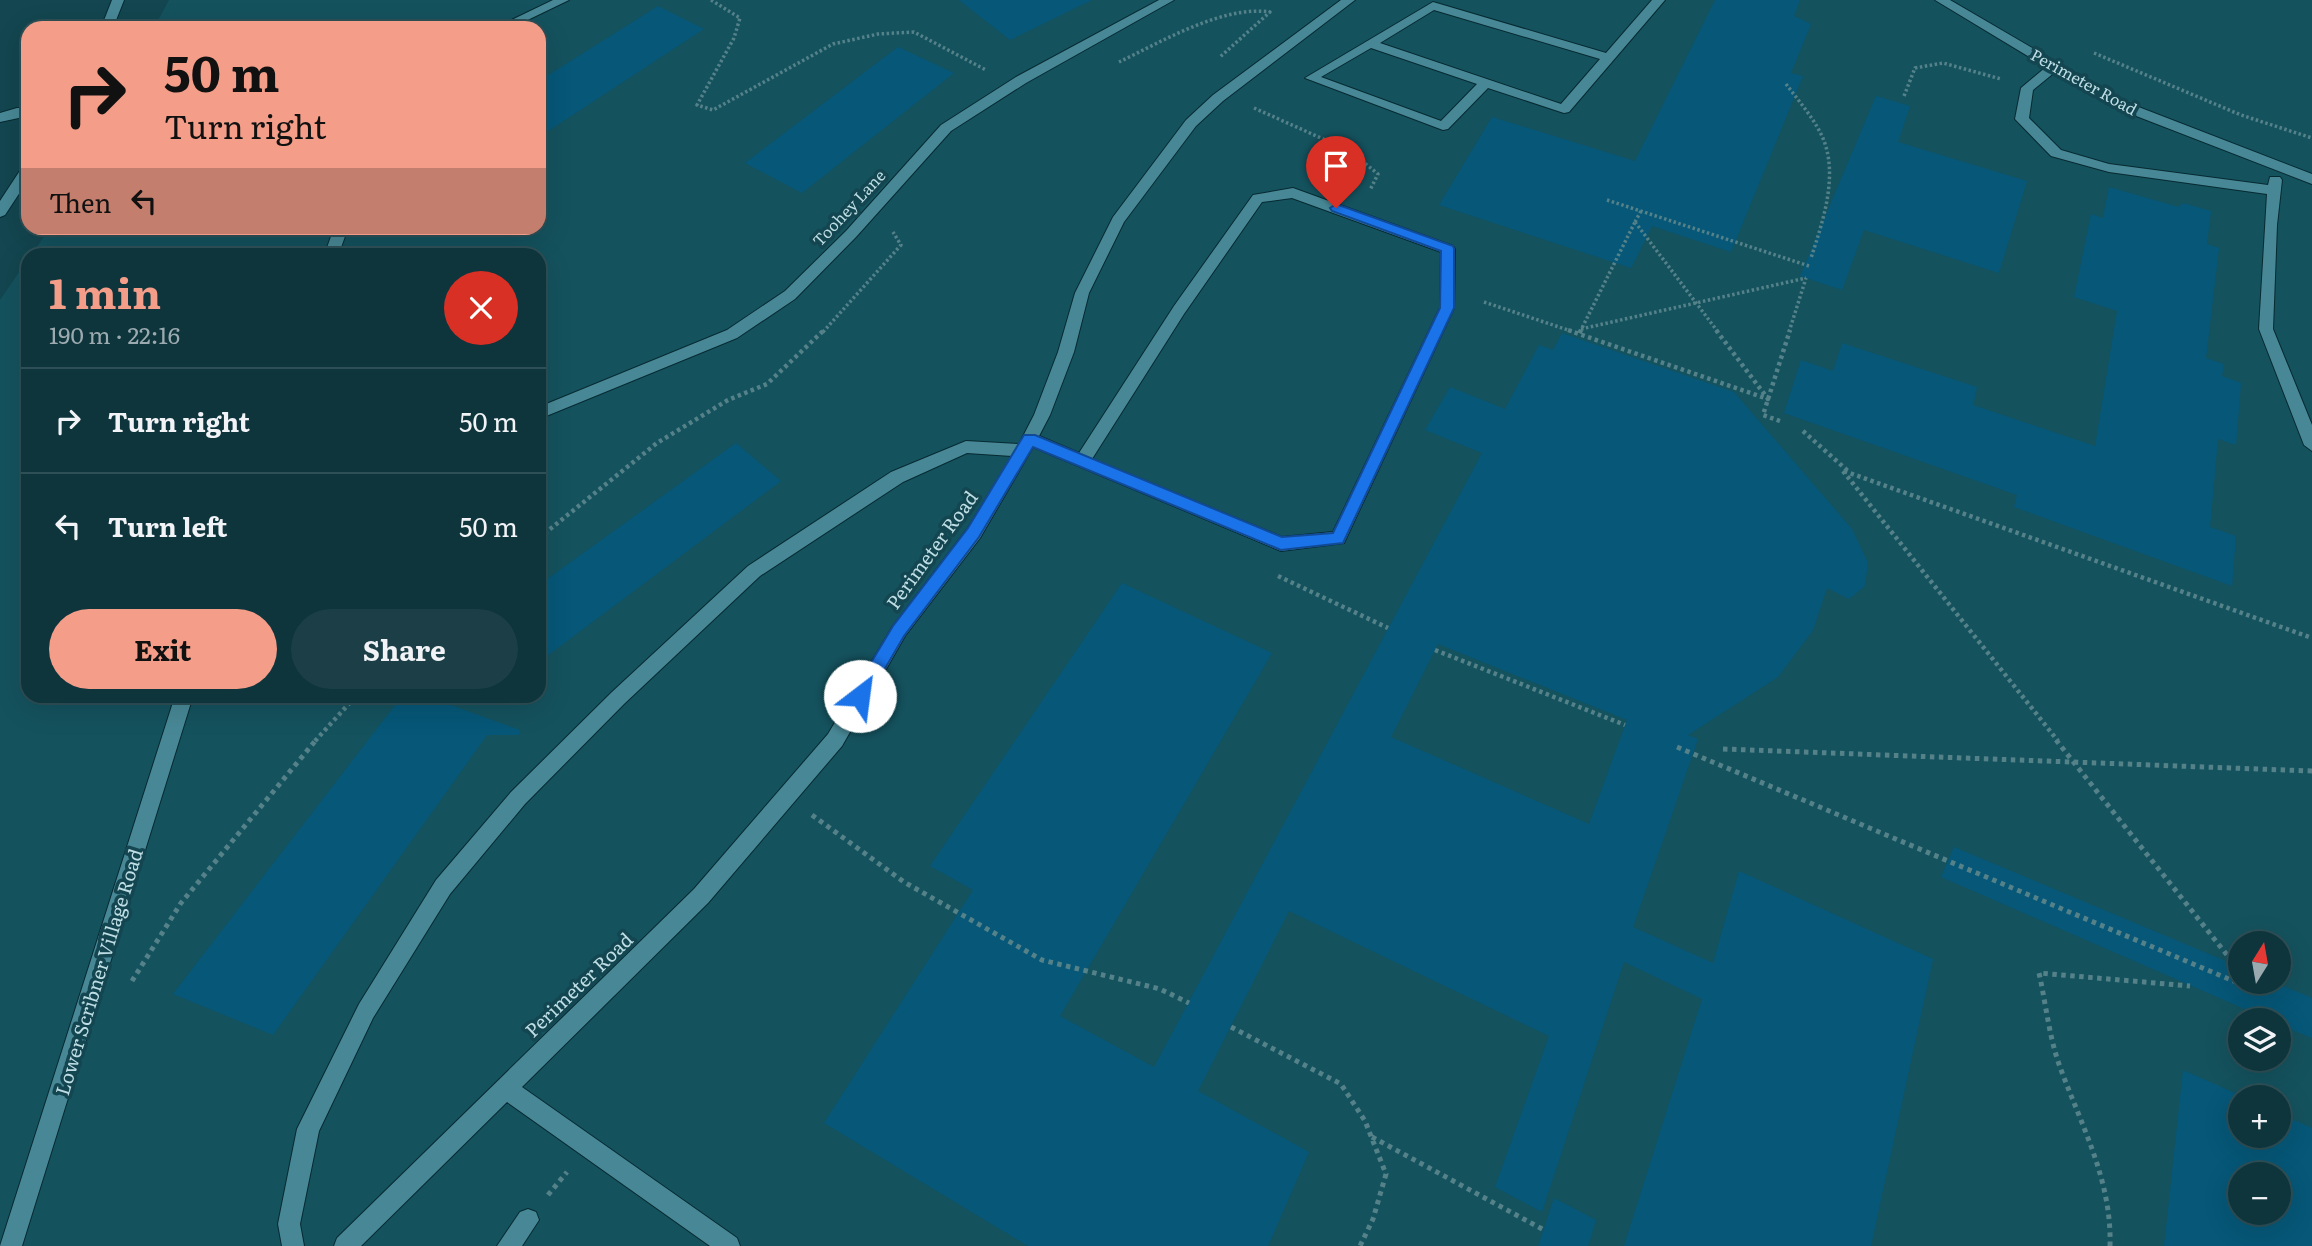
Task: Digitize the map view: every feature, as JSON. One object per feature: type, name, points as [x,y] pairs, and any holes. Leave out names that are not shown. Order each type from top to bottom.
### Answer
[{"type":"street","points":[[110,21],[118,0]]},
{"type":"street","points":[[517,21],[563,0]]},
{"type":"street","name":"Toohey Lane","points":[[546,410],[732,334],[790,295],[876,207],[946,128],[1021,79],[1168,0]]},
{"type":"street","name":"Perimeter Road","points":[[345,1246],[701,896],[835,740],[899,631],[974,533],[1027,445],[1042,415],[1066,352],[1082,293],[1118,220],[1191,123],[1218,98],[1349,0]]},
{"type":"street","points":[[1369,43],[1564,109],[1659,0]]},
{"type":"street","name":"Perimeter Road","points":[[1941,0],[2118,104],[2312,179]]},
{"type":"street","points":[[1486,83],[1443,126],[1311,78],[1433,6],[1609,58]]},
{"type":"street","points":[[2054,67],[2027,88],[2022,119],[2056,153],[2109,168],[2274,190]]},
{"type":"street","points":[[0,118],[21,112]]},
{"type":"street","points":[[2277,166],[2266,329],[2312,445]]},
{"type":"street","points":[[1,206],[21,179]]},
{"type":"street","points":[[293,1246],[289,1224],[308,1129],[366,1011],[443,887],[518,798],[618,698],[754,571],[897,477],[966,447],[1027,445],[1083,460],[1281,544],[1338,538],[1447,308],[1448,249],[1293,193],[1258,198],[1179,310],[1083,460]]},
{"type":"street","name":"Lower Scribner Village Road","points":[[11,1246],[182,703]]},
{"type":"street","points":[[504,1087],[729,1246]]},
{"type":"street","points":[[508,1246],[528,1220]]},
{"type":"path","points":[[2085,48],[2241,115],[2312,138]]},
{"type":"path","points":[[1904,96],[1915,68],[1943,63],[2027,88]]},
{"type":"path","points":[[1786,84],[1822,138],[1829,178],[1825,214],[1811,258]]},
{"type":"path","points":[[1607,200],[1809,266]]},
{"type":"path","points":[[546,532],[656,443],[728,400],[767,384],[813,342],[901,245],[876,207]]},
{"type":"path","points":[[1580,332],[1641,211]]},
{"type":"path","points":[[1635,222],[1768,399]]},
{"type":"path","points":[[1580,332],[1806,278],[1763,415],[1780,421]]},
{"type":"path","points":[[1484,302],[1580,332],[1768,399]]},
{"type":"path","points":[[1803,431],[1852,474]]},
{"type":"path","points":[[2228,956],[1843,471],[2312,638]]},
{"type":"path","points":[[1435,650],[1625,725]]},
{"type":"path","points":[[129,985],[181,903],[349,703]]},
{"type":"path","points":[[1677,747],[2228,979]]},
{"type":"path","points":[[1723,749],[2312,771]]},
{"type":"path","points":[[786,796],[904,882],[1042,960],[1160,989],[1189,1003]]},
{"type":"path","points":[[2110,1246],[2112,1226],[2092,1146],[2059,1065],[2039,973],[2190,986]]},
{"type":"path","points":[[1231,1027],[1341,1084],[1365,1121],[1386,1174],[1373,1219],[1360,1246]]},
{"type":"path","points":[[1372,1137],[1544,1230]]},
{"type":"path","points":[[528,1220],[587,1146]]},
{"type":"shaded area","points":[[169,0],[2312,0],[2312,1246],[0,1246],[0,300],[21,269],[21,703],[546,703],[546,248],[36,248],[45,235],[546,235],[546,21],[158,21]]},
{"type":"building","points":[[959,0],[1092,0],[1010,40]]},
{"type":"building","points":[[1715,0],[1800,0],[1794,16],[1811,24],[1791,73],[1803,76],[1731,252],[1652,226],[1631,268],[1439,205],[1492,117],[1635,161]]},
{"type":"building","points":[[658,6],[704,29],[546,132],[546,77]]},
{"type":"building","points":[[898,47],[954,73],[802,193],[745,163]]},
{"type":"building","points":[[1876,96],[1910,106],[1898,142],[2027,181],[1999,273],[1864,230],[1842,290],[1800,276]]},
{"type":"building","points":[[2109,187],[2179,207],[2183,203],[2211,211],[2207,244],[2219,248],[2206,358],[2224,364],[2222,376],[2241,383],[2236,445],[2218,439],[2210,527],[2236,536],[2232,586],[2014,507],[2017,495],[1784,413],[1801,360],[1833,371],[1842,343],[1977,387],[1973,405],[2095,446],[2117,311],[2074,297],[2091,214],[2103,218]]},
{"type":"building","points":[[1562,333],[1734,392],[1852,529],[1868,563],[1865,586],[1849,599],[1827,588],[1813,630],[1778,677],[1688,735],[1698,739],[1633,927],[1713,963],[1739,871],[1933,959],[1871,1246],[1624,1246],[1702,999],[1624,962],[1542,1212],[1495,1187],[1549,1036],[1289,911],[1198,1091],[1309,1152],[1268,1246],[1028,1246],[824,1123],[973,890],[930,866],[1122,583],[1272,653],[1060,1016],[1154,1067],[1482,453],[1425,430],[1450,387],[1505,409],[1539,345],[1553,350]],"holes":[[[1438,644],[1627,720],[1589,824],[1391,737]]]},
{"type":"building","points":[[736,443],[781,481],[546,657],[546,580]]},
{"type":"building","points":[[397,703],[445,703],[520,730],[519,735],[487,735],[273,1035],[173,994]]},
{"type":"building","points":[[1954,847],[2228,962],[2228,994],[2291,994],[2291,989],[2312,998],[2312,1038],[2291,1029],[2291,1008],[2242,1008],[1941,877]]},
{"type":"building","points":[[2183,1070],[2228,1090],[2228,1148],[2291,1148],[2291,1119],[2312,1128],[2312,1246],[2164,1246]]},
{"type":"building","points":[[1554,1198],[1596,1220],[1588,1246],[1538,1246]]},
{"type":"route","points":[[860,696],[899,631],[974,533],[1030,439],[1281,544],[1338,538],[1447,308],[1448,249],[1336,208]]}]
